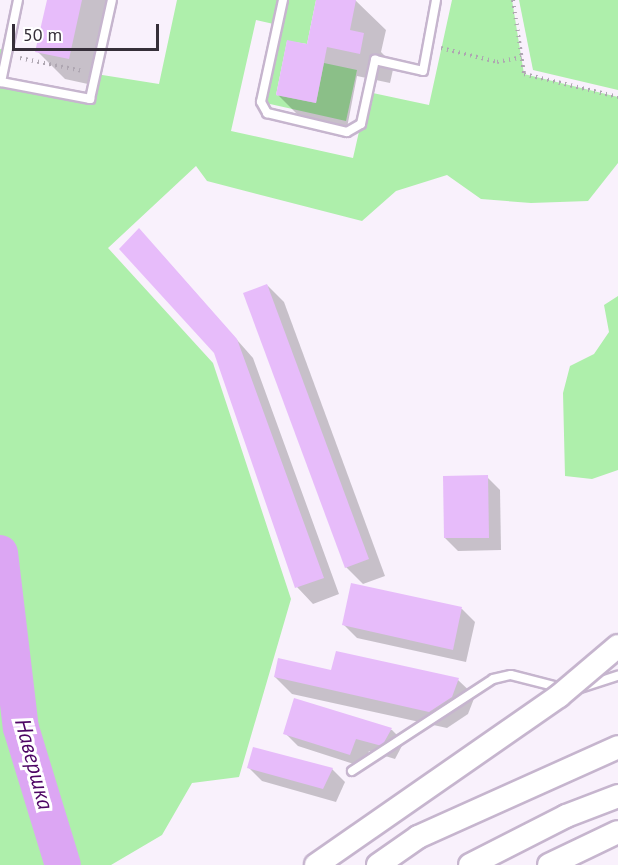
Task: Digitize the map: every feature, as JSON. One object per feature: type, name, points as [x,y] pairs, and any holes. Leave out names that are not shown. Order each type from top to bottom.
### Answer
[{"type":"main road","points":[[316,865],[559,696],[618,646]]},
{"type":"main road","points":[[378,865],[418,837],[618,747]]},
{"type":"main road","points":[[470,865],[566,816],[618,796]]},
{"type":"main road","points":[[549,865],[618,832]]},
{"type":"lane","points":[[18,0],[2,82],[90,99],[112,0]]},
{"type":"lane","points":[[283,0],[261,102],[267,113],[347,132],[361,124],[375,60],[423,71],[436,0]]},
{"type":"lane","points":[[352,771],[493,679],[511,675],[559,688],[579,689],[618,676]]},
{"type":"path","points":[[513,0],[524,74],[618,97]]},
{"type":"path","points":[[428,45],[497,62],[522,57]]},
{"type":"path","points":[[17,54],[21,59],[96,74]]},
{"type":"green space","points":[[177,0],[316,0],[307,44],[287,41],[276,95],[316,103],[324,63],[357,70],[346,121],[261,102],[278,25],[256,20],[231,131],[353,158],[368,92],[429,105],[452,0],[512,0],[524,74],[618,97],[618,163],[588,201],[531,203],[481,199],[447,175],[396,191],[362,221],[207,181],[196,166],[108,248],[213,363],[291,599],[239,777],[192,783],[162,835],[111,865],[0,865],[0,49],[8,51],[2,82],[90,99],[96,74],[159,84]]},
{"type":"green space","points":[[519,0],[618,0],[618,90],[533,70]]},
{"type":"green space","points":[[618,296],[618,470],[592,479],[565,476],[563,393],[570,366],[594,354],[609,332],[604,305]]},
{"type":"building","points":[[47,0],[82,0],[69,59],[35,52]]},
{"type":"building","points":[[316,0],[356,0],[350,30],[364,33],[360,54],[327,47],[316,103],[276,95],[287,40],[307,44]]},
{"type":"building","points":[[139,228],[237,339],[324,578],[295,588],[214,353],[119,249]]},
{"type":"building","points":[[267,284],[369,559],[345,568],[243,293]]},
{"type":"building","points":[[488,475],[489,538],[444,538],[443,476]]},
{"type":"building","points":[[351,583],[462,607],[453,650],[342,625]]},
{"type":"building","points":[[336,651],[459,678],[452,697],[429,712],[274,677],[278,658],[331,670]]},
{"type":"building","points":[[294,698],[392,728],[382,746],[356,739],[350,755],[283,734]]},
{"type":"building","points":[[253,747],[333,768],[323,789],[247,768]]},
{"type":"waterway","name":"Навершка","points":[[0,553],[21,728],[63,865]]}]
